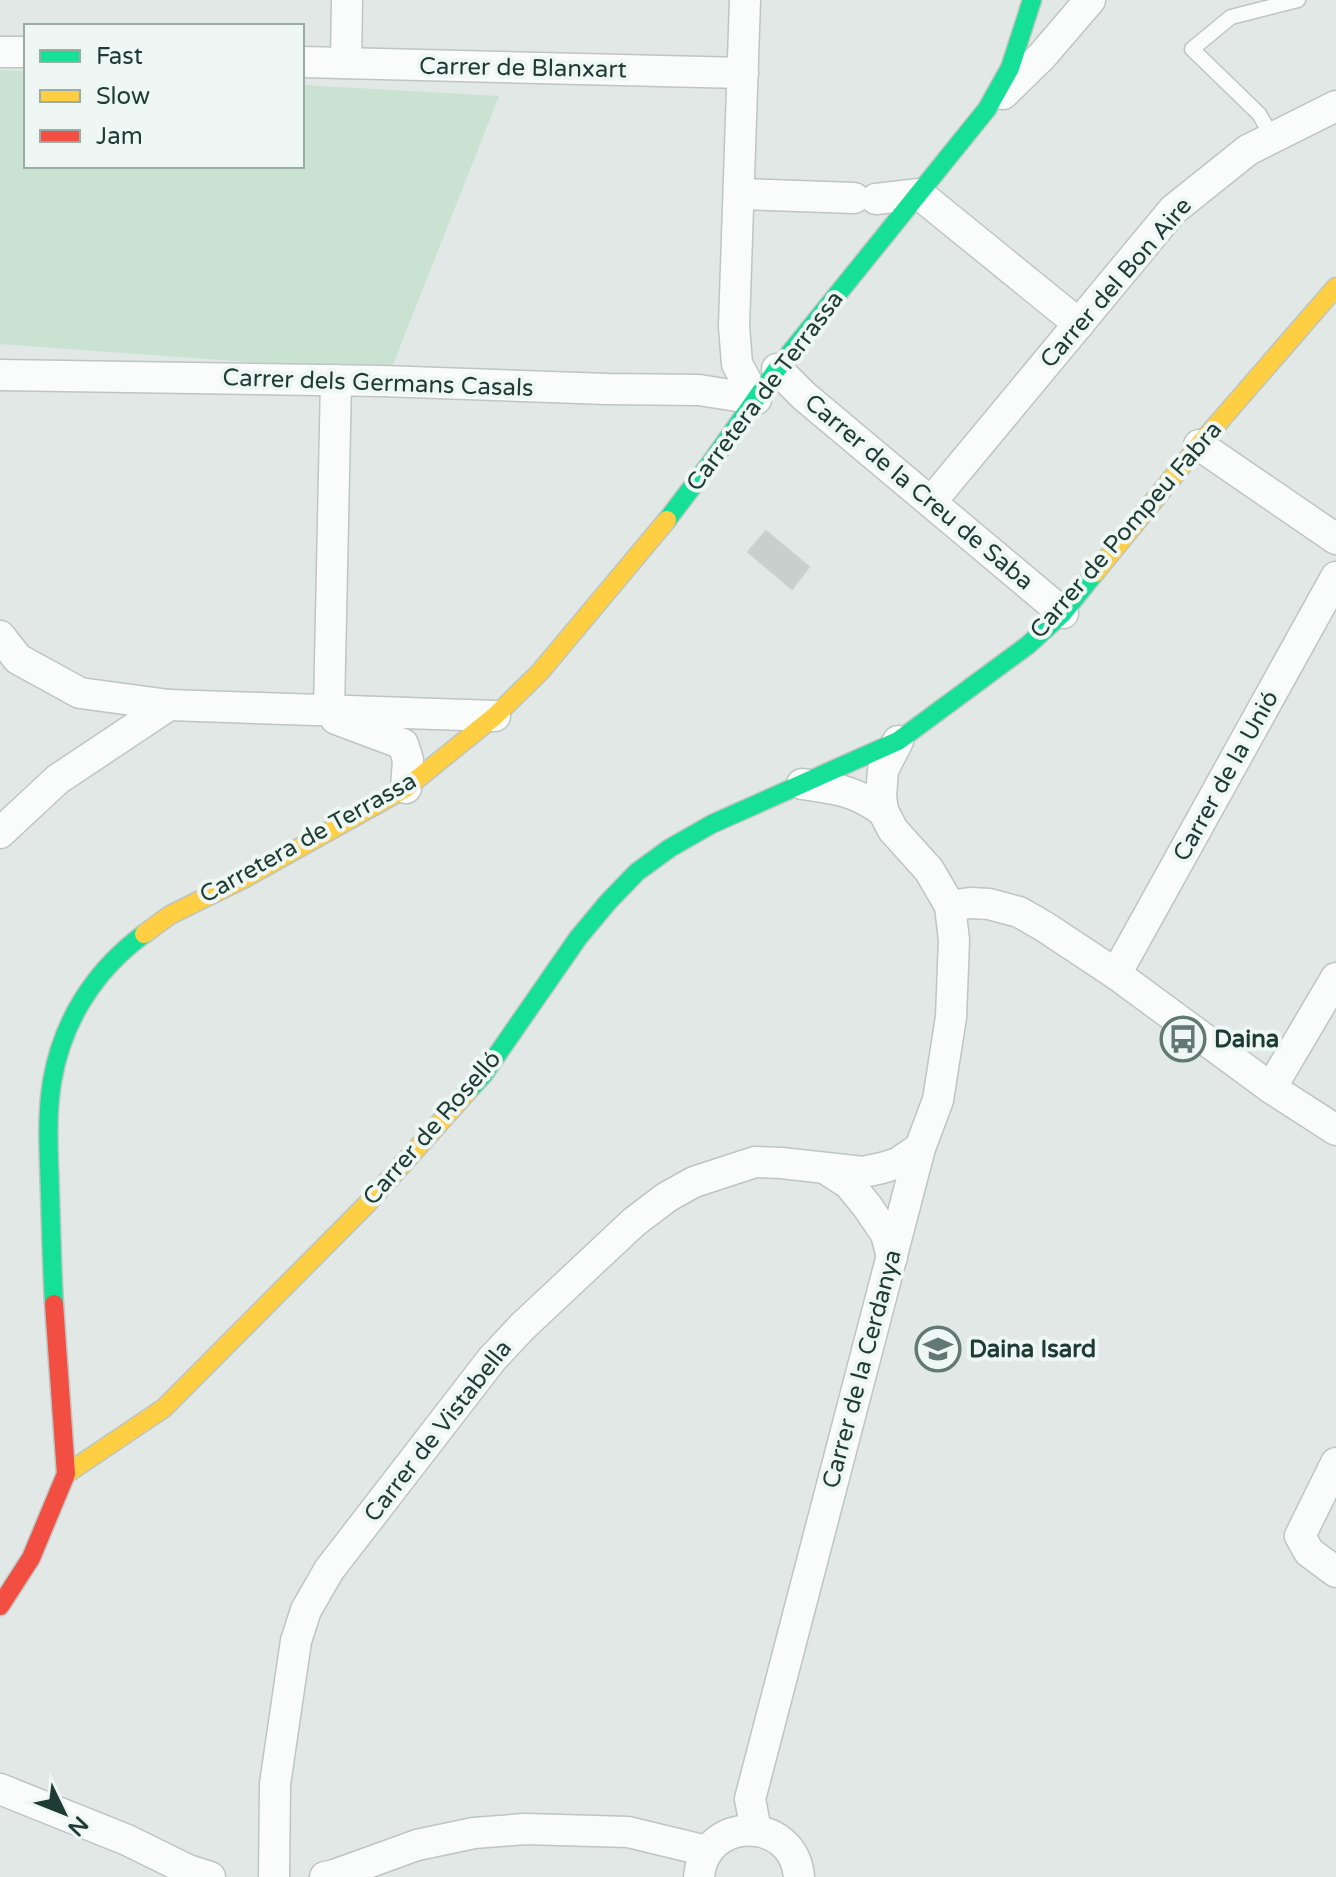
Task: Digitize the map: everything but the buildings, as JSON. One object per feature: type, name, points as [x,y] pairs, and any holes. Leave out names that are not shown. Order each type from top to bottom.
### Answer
[{"type":"street","points":[[346,63],[347,0]]},
{"type":"street","points":[[745,0],[734,326],[737,364],[756,399]]},
{"type":"street","name":"Carretera de Terrassa","points":[[0,1606],[31,1558],[66,1474],[54,1314],[48,1134],[52,1082],[62,1042],[79,1005],[99,974],[130,944],[170,915],[245,878],[406,788],[495,716],[540,672],[651,540],[777,369],[987,109],[1010,68],[1032,0]]},
{"type":"street","points":[[987,109],[1042,56],[1090,0]]},
{"type":"street","points":[[0,52],[24,52]]},
{"type":"street","name":"Carrer de Blanxart","points":[[304,62],[743,73]]},
{"type":"street","name":"Carrer del Bon Aire","points":[[931,502],[1173,210],[1248,150],[1336,106]]},
{"type":"street","points":[[740,194],[865,199],[919,194],[1079,324]]},
{"type":"street","name":"Carrer de Pompeu Fabra","points":[[802,784],[898,741],[1028,645],[1063,613],[1199,445],[1336,287]]},
{"type":"street","name":"Carrer de la Creu de Saba","points":[[777,369],[804,396],[1063,613]]},
{"type":"street","name":"Carrer dels Germans Casals","points":[[0,375],[699,390],[756,399]]},
{"type":"street","points":[[318,710],[336,380]]},
{"type":"street","points":[[1199,445],[1336,539]]},
{"type":"street","name":"Carrer de la Unió","points":[[1116,974],[1336,577]]},
{"type":"street","points":[[0,636],[18,659],[80,693],[169,705],[495,716]]},
{"type":"street","points":[[0,833],[58,779],[169,705]]},
{"type":"street","points":[[318,710],[403,744],[408,760],[406,788]]},
{"type":"street","points":[[898,741],[883,770],[883,811],[893,830],[929,870],[950,906],[989,904],[1019,912],[1045,927],[1116,974],[1271,1088],[1336,1130]]},
{"type":"street","points":[[802,784],[844,790],[864,798],[883,811]]},
{"type":"street","name":"Carrer de Roselló","points":[[66,1474],[164,1408],[368,1203],[483,1075],[578,938],[637,872],[670,848],[712,824],[802,784]]},
{"type":"street","name":"Carrer de la Cerdanya","points":[[756,1830],[750,1799],[920,1148],[938,1100],[951,1017],[954,940],[950,906]]},
{"type":"street","points":[[1271,1088],[1336,978]]},
{"type":"street","name":"Carrer de Vistabella","points":[[274,1877],[275,1784],[296,1641],[306,1610],[329,1570],[492,1359],[634,1222],[667,1197],[694,1182],[755,1162],[863,1172],[898,1163],[920,1148]]},
{"type":"street","points":[[824,1168],[849,1184],[867,1206],[886,1234],[892,1257]]},
{"type":"street","points":[[1336,1463],[1300,1536],[1309,1552],[1336,1572]]},
{"type":"street","points":[[4,1792],[127,1840],[188,1870],[210,1877]]},
{"type":"street","points":[[325,1877],[417,1845],[474,1833],[525,1829],[628,1832],[703,1864],[717,1841],[742,1830],[756,1830],[771,1834],[784,1844],[794,1857],[799,1877]]},
{"type":"lane","points":[[1273,138],[1259,114],[1192,49],[1231,17],[1298,0]]},
{"type":"green space","points":[[0,70],[24,71],[24,168],[304,168],[304,85],[499,96],[390,372],[0,344]]},
{"type":"traffic: fast","points":[[667,520],[777,369],[987,109],[1010,68],[1032,0]]},
{"type":"traffic: fast","points":[[469,1090],[483,1075],[578,938],[637,872],[670,848],[712,824],[898,741],[1028,645],[1063,613],[1095,573]]},
{"type":"traffic: fast","points":[[54,1304],[48,1123],[57,1060],[83,999],[110,964],[144,934]]},
{"type":"traffic: slow","points":[[1095,573],[1199,445],[1336,287]]},
{"type":"traffic: slow","points":[[144,934],[170,915],[245,878],[406,788],[495,716],[540,672],[667,520]]},
{"type":"traffic: slow","points":[[66,1474],[164,1408],[368,1203],[469,1090]]},
{"type":"traffic: jam","points":[[0,1606],[31,1558],[66,1474],[54,1304]]},
{"type":"place","name":"Daina","points":[[1183,1039]]},
{"type":"place","name":"Daina Isard","points":[[938,1349]]}]
